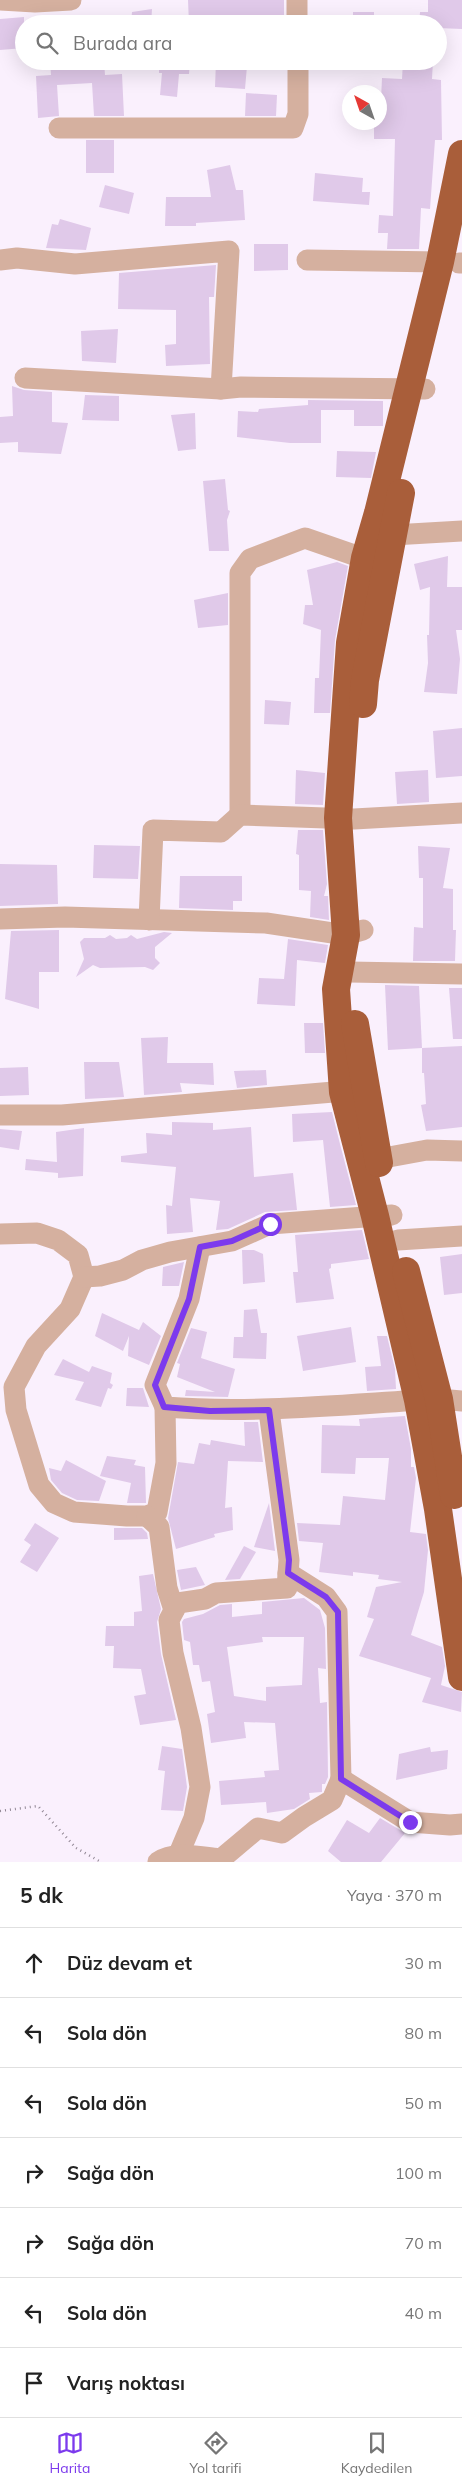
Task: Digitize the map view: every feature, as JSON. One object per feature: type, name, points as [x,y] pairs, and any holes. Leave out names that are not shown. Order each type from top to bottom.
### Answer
[{"type":"highway","points":[[389,1223],[378,1159],[354,1091],[350,972],[355,933],[346,818],[365,680],[378,513],[456,259],[462,154]]},
{"type":"highway","points":[[375,562],[393,535],[416,389]]},
{"type":"highway","points":[[355,933],[336,989],[354,1091],[389,1223],[440,1400],[462,1546]]},
{"type":"highway","points":[[440,1400],[438,1509],[462,1677]]},
{"type":"street","points":[[0,0],[35,2],[71,0]]},
{"type":"street","points":[[297,0],[298,15]]},
{"type":"street","points":[[58,128],[293,128],[298,114],[298,70]]},
{"type":"street","points":[[0,260],[17,258],[75,264],[229,251],[221,389]]},
{"type":"street","points":[[308,260],[456,259]]},
{"type":"street","points":[[24,378],[221,389],[241,386],[416,389]]},
{"type":"street","points":[[393,535],[462,531]]},
{"type":"street","points":[[240,815],[240,573],[250,559],[305,538],[375,562]]},
{"type":"street","points":[[149,920],[153,830],[221,832],[240,815],[346,818],[462,813]]},
{"type":"street","points":[[0,919],[65,917],[266,924],[355,933]]},
{"type":"street","points":[[350,972],[462,974]]},
{"type":"street","points":[[0,1115],[62,1115],[354,1091]]},
{"type":"street","points":[[378,1159],[428,1150],[462,1151]]},
{"type":"street","points":[[84,1277],[100,1276],[123,1270],[142,1260],[170,1252],[232,1241],[270,1224],[389,1223],[462,1236]]},
{"type":"street","points":[[0,1234],[37,1233],[58,1240],[78,1255],[84,1277],[70,1309],[36,1346],[14,1387],[16,1410],[39,1485],[54,1503],[74,1512],[148,1516],[157,1512],[166,1463],[164,1407],[155,1385],[189,1299],[200,1247]]},
{"type":"street","points":[[164,1407],[210,1411],[269,1410],[440,1400]]},
{"type":"street","points":[[168,1859],[194,1818],[200,1787],[191,1728],[169,1620],[178,1603],[206,1599],[216,1593],[288,1588],[289,1560],[269,1410]]},
{"type":"street","points":[[148,1516],[159,1526],[167,1588],[174,1610]]},
{"type":"street","points":[[168,1859],[221,1859],[258,1828],[282,1833],[332,1800],[341,1779],[338,1612],[326,1597],[288,1573]]},
{"type":"street","points":[[341,1779],[410,1822],[462,1824]]},
{"type":"path","points":[[0,1811],[38,1806],[76,1848],[101,1862]]},
{"type":"building","points":[[188,0],[284,0],[284,15],[189,15]]},
{"type":"building","points":[[428,0],[462,0],[462,29],[447,28],[447,15],[420,15],[420,12],[428,12]]},
{"type":"building","points":[[152,9],[152,15],[132,15],[132,12]]},
{"type":"building","points":[[353,12],[374,12],[374,15],[353,15]]},
{"type":"building","points":[[15,18],[15,49],[0,50],[0,19]]},
{"type":"building","points":[[51,70],[105,70],[105,75],[122,74],[124,116],[94,116],[92,83],[57,85],[59,116],[38,118],[36,76],[51,75]]},
{"type":"building","points":[[159,70],[189,70],[189,74],[179,74],[177,97],[160,95],[162,73],[159,73]]},
{"type":"building","points":[[216,70],[247,70],[245,89],[215,87]]},
{"type":"building","points":[[402,70],[432,70],[432,79],[441,80],[442,140],[435,140],[430,209],[421,208],[419,249],[387,249],[388,233],[378,233],[379,215],[393,216],[395,139],[374,139],[374,130],[387,130],[387,85],[382,85],[382,78],[402,79]]},
{"type":"building","points":[[246,93],[277,95],[276,116],[245,116]]},
{"type":"building","points":[[86,140],[114,140],[114,173],[86,173]]},
{"type":"building","points":[[230,165],[236,190],[243,190],[245,220],[196,223],[196,226],[165,226],[166,197],[211,197],[207,170]]},
{"type":"building","points":[[315,173],[363,178],[362,192],[370,192],[369,205],[313,201]]},
{"type":"building","points":[[105,185],[134,193],[129,214],[99,207]]},
{"type":"building","points":[[60,219],[91,228],[86,250],[46,248],[52,224],[58,225]]},
{"type":"building","points":[[254,244],[288,244],[288,270],[254,271]]},
{"type":"building","points":[[216,265],[214,297],[209,297],[210,364],[166,366],[165,345],[176,344],[176,310],[118,309],[119,273]]},
{"type":"building","points":[[118,329],[116,363],[82,361],[81,331]]},
{"type":"building","points":[[12,386],[24,390],[52,392],[52,422],[68,423],[61,454],[18,452],[18,442],[0,443],[0,417],[13,416]]},
{"type":"building","points":[[85,395],[119,396],[119,421],[82,420]]},
{"type":"building","points":[[308,400],[383,401],[383,426],[354,426],[354,410],[321,410],[321,443],[290,443],[237,437],[238,411],[258,412],[259,409],[308,405]]},
{"type":"building","points":[[195,413],[196,449],[178,451],[171,415]]},
{"type":"building","points":[[337,451],[376,452],[371,478],[336,477]]},
{"type":"building","points":[[225,479],[228,510],[230,511],[227,520],[229,551],[209,551],[203,481]]},
{"type":"building","points":[[448,556],[447,587],[462,587],[462,630],[456,630],[460,659],[457,694],[424,692],[428,663],[427,635],[429,635],[430,587],[420,590],[414,564]]},
{"type":"building","points":[[337,562],[348,566],[335,640],[330,713],[314,713],[315,678],[319,678],[321,630],[303,624],[305,605],[313,605],[307,570]]},
{"type":"building","points":[[228,593],[228,625],[198,628],[194,600]]},
{"type":"building","points":[[265,700],[291,702],[289,725],[264,724]]},
{"type":"building","points":[[462,728],[462,776],[436,778],[433,731]]},
{"type":"building","points":[[296,770],[325,773],[323,805],[295,804]]},
{"type":"building","points":[[428,770],[429,802],[397,804],[395,772]]},
{"type":"building","points":[[298,830],[323,830],[327,884],[324,896],[328,896],[329,920],[310,917],[311,891],[299,890],[299,855],[296,854]]},
{"type":"building","points":[[94,845],[140,846],[138,879],[93,878]]},
{"type":"building","points":[[418,846],[450,848],[443,888],[453,889],[453,930],[456,930],[455,961],[413,961],[414,927],[423,928],[423,878],[419,878]]},
{"type":"building","points":[[0,864],[57,865],[58,904],[0,906]]},
{"type":"building","points":[[180,876],[242,876],[242,901],[233,901],[233,910],[179,908]]},
{"type":"building","points":[[59,930],[59,972],[39,972],[39,1009],[5,999],[11,931]]},
{"type":"building","points":[[164,932],[172,933],[155,947],[155,958],[160,963],[153,970],[145,967],[100,968],[93,965],[76,977],[84,959],[80,942],[84,938],[105,938],[110,935],[116,939],[127,938],[131,935],[137,939]]},
{"type":"building","points":[[288,939],[328,945],[325,963],[297,960],[295,1006],[257,1004],[259,978],[284,979]]},
{"type":"building","points":[[385,985],[419,986],[422,1048],[388,1050]]},
{"type":"building","points":[[449,988],[462,988],[462,1039],[453,1039]]},
{"type":"building","points":[[304,1023],[323,1023],[325,1053],[305,1053]]},
{"type":"building","points":[[168,1037],[167,1063],[213,1063],[214,1085],[180,1083],[182,1092],[144,1095],[141,1038]]},
{"type":"building","points":[[462,1046],[462,1127],[426,1131],[421,1105],[426,1104],[424,1073],[422,1073],[422,1048]]},
{"type":"building","points":[[84,1062],[119,1062],[124,1097],[85,1099]]},
{"type":"building","points":[[28,1067],[29,1095],[0,1096],[0,1068]]},
{"type":"building","points":[[266,1070],[267,1085],[237,1088],[234,1071]]},
{"type":"building","points":[[332,1112],[356,1205],[330,1207],[323,1140],[293,1142],[292,1114]]},
{"type":"building","points":[[172,1122],[213,1123],[213,1130],[251,1127],[254,1177],[293,1173],[297,1210],[265,1212],[228,1229],[216,1230],[220,1201],[190,1198],[193,1232],[167,1234],[166,1205],[172,1206],[176,1167],[121,1162],[121,1156],[147,1153],[146,1133],[172,1135]]},
{"type":"building","points":[[84,1128],[83,1176],[58,1178],[58,1173],[25,1170],[26,1159],[57,1162],[56,1132]]},
{"type":"building","points":[[0,1129],[22,1131],[19,1150],[0,1147]]},
{"type":"building","points":[[362,1230],[369,1259],[331,1264],[329,1269],[334,1299],[296,1303],[293,1272],[298,1272],[295,1235]]},
{"type":"building","points":[[242,1250],[254,1250],[263,1254],[265,1282],[243,1284]]},
{"type":"building","points":[[462,1254],[462,1293],[444,1295],[440,1257]]},
{"type":"building","points":[[184,1262],[179,1286],[162,1286],[163,1267]]},
{"type":"building","points":[[257,1309],[261,1333],[267,1333],[266,1359],[233,1358],[234,1337],[243,1337],[244,1310]]},
{"type":"building","points":[[102,1313],[139,1330],[143,1322],[161,1336],[149,1365],[128,1356],[129,1336],[123,1351],[95,1336]]},
{"type":"building","points":[[351,1327],[356,1362],[303,1371],[297,1336]]},
{"type":"building","points":[[191,1328],[207,1332],[201,1358],[235,1369],[228,1397],[185,1396],[186,1390],[215,1392],[177,1377],[180,1364],[177,1363]]},
{"type":"building","points":[[377,1336],[387,1336],[395,1369],[396,1389],[367,1391],[365,1367],[381,1366]]},
{"type":"building","points":[[63,1359],[89,1372],[92,1366],[112,1373],[110,1383],[113,1385],[111,1389],[108,1388],[101,1407],[75,1400],[84,1382],[54,1375]]},
{"type":"building","points":[[127,1388],[143,1388],[149,1407],[126,1406]]},
{"type":"building","points":[[405,1416],[411,1449],[411,1467],[414,1467],[416,1478],[410,1532],[426,1534],[428,1550],[424,1592],[411,1635],[442,1647],[445,1666],[441,1685],[462,1692],[461,1712],[422,1702],[431,1678],[359,1656],[374,1619],[367,1617],[376,1587],[402,1582],[378,1579],[379,1575],[353,1572],[353,1576],[319,1572],[323,1543],[299,1541],[297,1523],[340,1525],[343,1496],[385,1500],[389,1458],[356,1458],[355,1474],[321,1473],[322,1425],[360,1426],[359,1419]]},
{"type":"building","points":[[244,1422],[258,1422],[263,1462],[228,1461],[225,1508],[232,1507],[233,1530],[214,1534],[215,1537],[176,1549],[168,1518],[178,1462],[194,1464],[199,1443],[210,1445],[211,1440],[245,1446]]},
{"type":"building","points":[[107,1456],[136,1460],[134,1465],[145,1467],[146,1503],[127,1503],[131,1483],[100,1476]]},
{"type":"building","points":[[66,1460],[106,1481],[99,1501],[77,1500],[62,1493],[51,1480],[49,1468],[61,1471]]},
{"type":"building","points":[[269,1503],[275,1551],[254,1547]]},
{"type":"building","points":[[35,1523],[59,1538],[37,1572],[20,1562],[31,1545],[24,1540]]},
{"type":"building","points":[[114,1528],[142,1528],[147,1533],[148,1539],[114,1540]]},
{"type":"building","points":[[244,1546],[256,1552],[240,1579],[225,1580]]},
{"type":"building","points":[[196,1567],[205,1585],[181,1590],[177,1570]]},
{"type":"building","points":[[153,1574],[161,1609],[157,1622],[161,1654],[176,1720],[140,1725],[134,1696],[146,1694],[141,1669],[113,1668],[114,1646],[105,1646],[106,1626],[134,1626],[134,1612],[142,1611],[139,1576]]},
{"type":"building","points":[[304,1598],[320,1610],[325,1628],[326,1669],[318,1668],[320,1703],[327,1702],[328,1777],[325,1784],[322,1784],[322,1792],[309,1793],[310,1799],[294,1809],[267,1813],[266,1802],[221,1805],[219,1781],[265,1777],[264,1771],[279,1770],[275,1723],[244,1722],[246,1738],[211,1743],[207,1714],[215,1712],[210,1681],[202,1682],[199,1665],[193,1665],[190,1642],[184,1640],[182,1622],[184,1619],[203,1614],[220,1605],[232,1604],[232,1617],[262,1614],[262,1602]],"holes":[[[262,1637],[304,1637],[302,1685],[266,1687],[266,1701],[234,1696],[227,1647],[263,1642]]]},
{"type":"building","points":[[162,1746],[182,1749],[187,1787],[183,1811],[161,1810],[165,1771],[158,1770]]},
{"type":"building","points":[[430,1747],[431,1752],[448,1750],[447,1769],[396,1780],[399,1754]]},
{"type":"building","points":[[380,1818],[405,1833],[381,1862],[341,1862],[328,1851],[347,1820],[369,1833]]},
{"type":"route","points":[[270,1224],[232,1241],[200,1247],[189,1299],[155,1385],[164,1407],[210,1411],[269,1410],[289,1560],[288,1573],[326,1597],[338,1612],[341,1779],[378,1800],[410,1822]]}]
